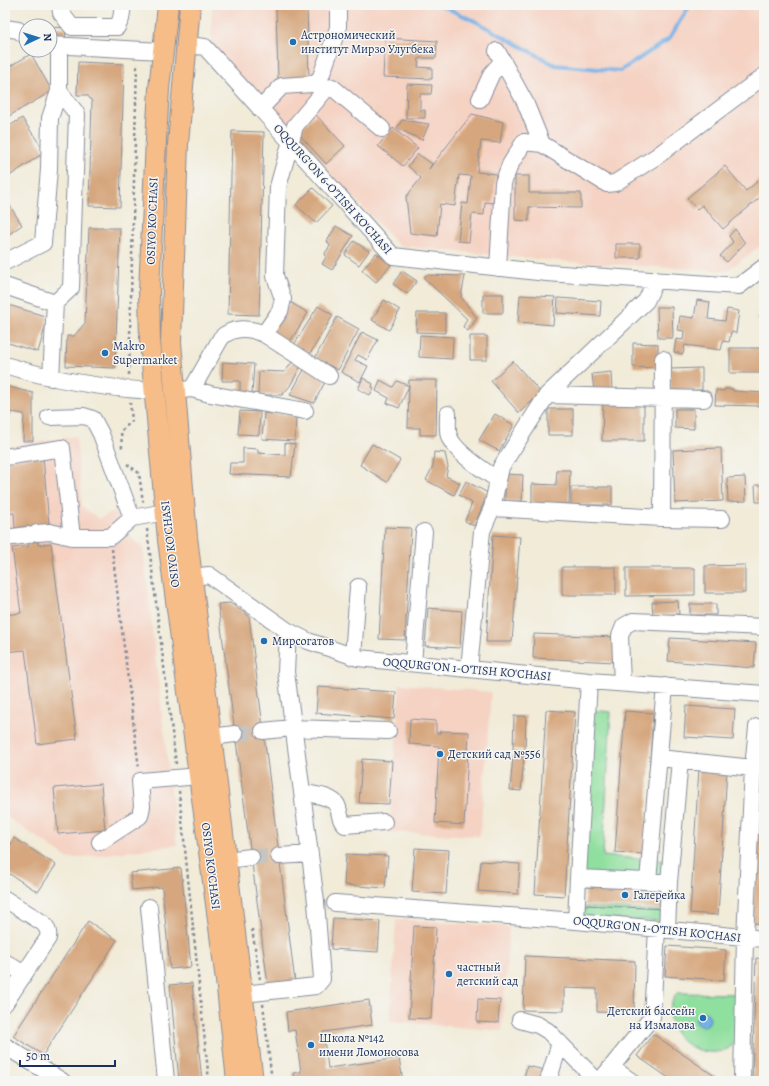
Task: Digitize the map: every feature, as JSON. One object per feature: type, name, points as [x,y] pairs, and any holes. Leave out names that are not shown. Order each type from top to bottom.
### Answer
[{"type":"main road","name":"OSIYO KO'CHASI","points":[[168,5],[162,51],[156,140],[149,290],[153,391],[175,511],[183,578],[200,776],[227,988],[237,1081]]},
{"type":"main road","name":"OSIYO KO'CHASI","points":[[175,511],[183,390],[171,342],[172,292],[178,137],[190,5]]},
{"type":"main road","points":[[153,391],[183,390]]},
{"type":"main road","name":"OSIYO KO'CHASI","points":[[183,578],[211,737],[253,1081]]},
{"type":"street","points":[[60,5],[61,13],[72,27],[117,27],[121,19],[123,5]]},
{"type":"street","points":[[260,109],[282,86],[312,84],[320,79],[338,28],[338,5]]},
{"type":"street","points":[[5,28],[18,30]]},
{"type":"street","name":"OQQURG'ON 6-O'TISH KO'CHASI","points":[[186,45],[205,47],[393,256],[547,273],[739,286],[764,267]]},
{"type":"street","points":[[58,46],[162,51]]},
{"type":"street","points":[[480,99],[500,56],[525,102],[542,144]]},
{"type":"street","points":[[5,262],[43,243],[49,169],[50,118],[59,91],[56,58]]},
{"type":"street","points":[[498,268],[503,183],[510,165],[524,142],[542,144],[606,184],[615,183],[657,156],[764,76]]},
{"type":"street","points":[[264,334],[280,310],[284,299],[275,276],[278,187],[292,142],[295,126],[327,88],[332,87],[382,129]]},
{"type":"street","points":[[51,378],[55,303],[70,288],[76,114],[59,91]]},
{"type":"street","points":[[469,669],[482,531],[492,508],[501,467],[547,395],[646,302],[656,280]]},
{"type":"street","points":[[5,286],[55,303]]},
{"type":"street","points":[[305,411],[183,390],[224,335],[242,328],[252,329],[264,334],[329,376]]},
{"type":"street","points":[[662,518],[664,397],[663,359]]},
{"type":"street","points":[[5,365],[51,378],[109,387],[153,391]]},
{"type":"street","points":[[547,395],[704,399]]},
{"type":"street","points":[[448,414],[449,436],[456,446],[467,458],[498,480]]},
{"type":"street","points":[[49,417],[84,416],[93,418],[101,434],[132,518]]},
{"type":"street","points":[[5,457],[62,448],[72,537]]},
{"type":"street","points":[[492,508],[662,518],[722,518]]},
{"type":"street","points":[[5,538],[50,532],[72,537],[110,537],[132,518],[175,511]]},
{"type":"street","points":[[413,663],[424,532]]},
{"type":"street","name":"OQQURG'ON 1-O'TISH KO'CHASI","points":[[183,578],[209,575],[288,631],[308,642],[353,657],[590,681],[764,694]]},
{"type":"street","points":[[353,657],[358,588]]},
{"type":"street","points":[[622,683],[620,636],[624,626],[633,621],[764,627]]},
{"type":"street","points":[[243,994],[316,986],[322,979],[323,970],[310,854],[292,728],[286,672],[288,631]]},
{"type":"street","points":[[576,921],[590,681]]},
{"type":"street","points":[[648,881],[665,686]]},
{"type":"street","points":[[742,1081],[745,938],[753,768],[757,727]]},
{"type":"street","points":[[263,731],[292,728],[388,730]]},
{"type":"street","points":[[211,737],[235,734]]},
{"type":"street","points":[[659,758],[753,768]]},
{"type":"street","points":[[600,1081],[652,1017],[669,882],[680,760]]},
{"type":"street","points":[[100,842],[140,816],[142,806],[140,781],[200,776]]},
{"type":"street","points":[[302,792],[330,799],[337,805],[340,820],[345,825],[384,822]]},
{"type":"street","points":[[279,856],[310,854]]},
{"type":"street","points":[[226,860],[251,858]]},
{"type":"street","points":[[578,878],[669,882]]},
{"type":"street","points":[[5,899],[43,923],[48,930],[48,938],[5,1003]]},
{"type":"street","name":"OQQURG'ON 1-O'TISH KO'CHASI","points":[[335,903],[576,921],[764,939]]},
{"type":"street","points":[[149,907],[166,1081]]},
{"type":"street","points":[[5,962],[24,974]]},
{"type":"street","points":[[520,1020],[538,1025],[548,1031],[597,1081]]},
{"type":"street","points":[[548,1081],[560,1043]]},
{"type":"street","points":[[5,1046],[62,1081]]},
{"type":"street","points":[[611,1067],[631,1081]]},
{"type":"path","points":[[110,537],[140,781]]},
{"type":"shaded area","points":[[212,5],[764,5],[764,243],[727,271],[570,262],[399,246],[211,47]]},
{"type":"shaded area","points":[[76,436],[82,506],[99,519],[115,511],[125,532],[143,548],[177,845],[69,859],[5,816],[5,447]]},
{"type":"shaded area","name":"Детский сад №556","points":[[400,684],[491,692],[480,836],[389,832]]},
{"type":"shaded area","name":"частный детский сад","points":[[396,919],[509,927],[502,1031],[390,1021]]},
{"type":"green space","points":[[581,709],[611,712],[603,856],[669,861],[668,880],[572,874]]},
{"type":"green space","points":[[585,907],[663,911],[663,921],[584,918]]},
{"type":"green space","points":[[677,993],[738,994],[738,1041],[722,1051],[710,1052],[698,1050],[678,1037],[672,1027],[670,1016],[671,1005]]},
{"type":"water","name":"Детский бассейн на Измалова","points":[[703,1012],[708,1014],[710,1019],[708,1024],[703,1026],[698,1024],[696,1019],[698,1014]]},
{"type":"building","name":"Астрономический институт Мирзо Улугбека","points":[[276,5],[307,5],[309,79],[278,80]]},
{"type":"building","points":[[58,28],[66,28],[65,41],[58,41]]},
{"type":"building","points":[[385,38],[437,41],[436,58],[419,58],[418,67],[432,68],[432,79],[383,77]]},
{"type":"building","points":[[24,58],[33,58],[52,91],[9,116],[5,109],[5,69]]},
{"type":"building","points":[[78,62],[124,64],[120,207],[89,206],[92,101],[87,95],[77,95]]},
{"type":"building","points":[[407,84],[432,85],[431,94],[420,94],[420,110],[425,110],[425,118],[406,118]]},
{"type":"building","points":[[472,114],[503,122],[500,143],[481,141],[477,172],[496,174],[493,203],[485,202],[484,215],[472,214],[469,242],[458,241],[462,203],[468,204],[471,176],[459,175],[455,206],[440,204],[437,236],[410,233],[406,197],[421,178],[408,166],[418,154],[432,164],[429,169]]},
{"type":"building","points":[[316,115],[345,146],[326,164],[297,132]]},
{"type":"building","points":[[22,118],[45,152],[5,179],[5,129]]},
{"type":"building","points":[[402,120],[429,124],[422,140],[397,128]]},
{"type":"building","points":[[393,128],[418,148],[403,166],[378,146]]},
{"type":"building","points":[[232,131],[264,132],[259,315],[228,314]]},
{"type":"building","points":[[725,166],[746,191],[764,176],[764,194],[723,229],[702,205],[697,209],[687,198]]},
{"type":"building","points":[[515,176],[529,176],[529,193],[581,193],[581,208],[529,207],[529,221],[515,220]]},
{"type":"building","points":[[313,188],[332,206],[316,223],[296,205]]},
{"type":"building","points":[[5,198],[22,225],[5,237]]},
{"type":"building","points":[[336,226],[353,236],[332,270],[322,264],[326,257],[325,253],[330,246],[327,241]]},
{"type":"building","points":[[89,228],[120,228],[115,368],[66,366],[67,336],[74,336],[85,323]]},
{"type":"building","points":[[735,229],[745,243],[727,262],[720,256],[733,242],[729,236]]},
{"type":"building","points":[[354,241],[369,251],[359,265],[345,255]]},
{"type":"building","points":[[616,244],[640,244],[640,258],[616,258]]},
{"type":"building","points":[[376,253],[391,265],[376,282],[362,270]]},
{"type":"building","points":[[402,271],[417,281],[407,294],[393,284]]},
{"type":"building","points":[[426,275],[465,276],[461,297],[477,318],[468,331],[463,327],[467,319],[424,278]]},
{"type":"building","points":[[483,294],[503,294],[503,313],[483,313]]},
{"type":"building","points":[[520,295],[555,297],[553,325],[518,322]]},
{"type":"building","points":[[558,298],[601,301],[600,316],[557,313]]},
{"type":"building","points":[[384,300],[400,310],[389,330],[372,320]]},
{"type":"building","points":[[697,300],[710,302],[708,319],[725,321],[727,309],[739,311],[736,333],[731,332],[729,342],[723,341],[721,350],[685,345],[683,354],[674,352],[676,339],[683,340],[684,331],[678,330],[680,316],[694,318]]},
{"type":"building","points":[[290,302],[308,313],[289,343],[271,331]]},
{"type":"building","points":[[5,304],[48,317],[38,352],[5,342]]},
{"type":"building","points":[[318,306],[333,315],[310,354],[294,345]]},
{"type":"building","points":[[657,307],[672,307],[673,338],[658,338]]},
{"type":"building","points":[[764,309],[764,320],[759,316]]},
{"type":"building","points":[[417,313],[445,313],[445,333],[416,332]]},
{"type":"building","points":[[337,317],[359,329],[338,370],[315,358]]},
{"type":"building","points":[[362,332],[378,340],[367,360],[358,355],[355,360],[368,366],[360,382],[341,372]]},
{"type":"building","points":[[420,335],[453,337],[452,359],[419,357]]},
{"type":"building","points":[[470,336],[487,336],[487,360],[470,360]]},
{"type":"building","points":[[633,343],[658,344],[658,368],[633,367]]},
{"type":"building","points":[[730,348],[764,348],[764,373],[730,373]]},
{"type":"building","points":[[294,359],[302,364],[290,386],[282,395],[258,395],[259,371],[285,372]]},
{"type":"building","points":[[513,361],[541,393],[519,413],[491,381]]},
{"type":"building","points":[[223,362],[254,364],[252,393],[240,393],[240,381],[222,381]]},
{"type":"building","points":[[306,366],[326,380],[314,403],[290,395]]},
{"type":"building","points":[[702,368],[702,390],[671,391],[670,369]]},
{"type":"building","points":[[611,372],[612,390],[594,391],[592,374]]},
{"type":"building","points":[[363,378],[373,384],[372,387],[374,388],[370,395],[358,389]]},
{"type":"building","points":[[380,380],[393,387],[397,381],[409,386],[399,408],[387,403],[389,398],[376,391]]},
{"type":"building","points":[[409,380],[437,380],[436,435],[420,435],[420,428],[408,428]]},
{"type":"building","points":[[5,386],[33,393],[33,441],[23,441],[24,414],[11,412],[5,433]]},
{"type":"building","points":[[724,389],[764,393],[764,406],[715,405],[716,390],[724,391]]},
{"type":"building","points":[[603,402],[644,402],[644,441],[602,441]]},
{"type":"building","points":[[548,409],[573,409],[573,435],[548,435]]},
{"type":"building","points":[[675,409],[694,409],[694,429],[675,428]]},
{"type":"building","points":[[240,411],[260,412],[259,435],[238,434]]},
{"type":"building","points":[[264,413],[296,415],[295,441],[262,439]]},
{"type":"building","points":[[495,414],[514,425],[499,451],[479,440]]},
{"type":"building","points":[[285,443],[295,444],[291,477],[229,474],[230,463],[243,463],[243,448],[258,449],[258,453],[285,455]]},
{"type":"building","points":[[372,444],[400,460],[387,482],[360,465]]},
{"type":"building","points":[[721,448],[723,501],[675,503],[673,450]]},
{"type":"building","points":[[434,452],[445,453],[448,467],[446,476],[460,483],[454,495],[426,480],[433,466]]},
{"type":"building","points":[[43,457],[49,524],[36,525],[38,545],[51,543],[77,739],[37,744],[25,650],[5,652],[5,615],[21,613],[12,548],[29,546],[28,526],[15,528],[14,513],[5,514],[5,478],[8,478],[8,460]]},
{"type":"building","points":[[557,470],[570,470],[569,504],[532,503],[532,484],[556,485]]},
{"type":"building","points":[[505,474],[523,475],[522,501],[505,501]]},
{"type":"building","points":[[745,477],[746,501],[728,502],[727,478]]},
{"type":"building","points":[[466,481],[488,493],[474,526],[465,521],[472,503],[459,495]]},
{"type":"building","points":[[755,485],[764,485],[764,502],[756,502]]},
{"type":"building","points":[[571,487],[612,487],[612,505],[571,505]]},
{"type":"building","points":[[385,527],[411,528],[405,640],[379,639]]},
{"type":"building","points":[[493,535],[520,537],[512,642],[486,642]]},
{"type":"building","points":[[745,565],[745,593],[705,593],[705,566]]},
{"type":"building","points":[[562,567],[616,567],[616,595],[562,595]]},
{"type":"building","points":[[626,568],[695,568],[695,595],[626,596]]},
{"type":"building","points":[[678,601],[679,614],[653,615],[652,602]]},
{"type":"building","points":[[230,603],[249,616],[295,982],[268,985],[218,604]]},
{"type":"building","points":[[690,604],[716,604],[716,615],[690,615]]},
{"type":"building","points":[[428,608],[462,611],[460,648],[425,646]]},
{"type":"building","points":[[534,634],[616,637],[615,662],[533,658]]},
{"type":"building","points":[[670,638],[756,643],[754,668],[668,661]]},
{"type":"building","points":[[318,687],[396,692],[394,719],[316,713]]},
{"type":"building","points":[[686,706],[735,709],[733,740],[684,737]]},
{"type":"building","points":[[546,710],[575,712],[564,896],[535,894]]},
{"type":"building","points":[[625,711],[653,713],[644,854],[615,852]]},
{"type":"building","points":[[514,716],[526,716],[525,750],[513,749]]},
{"type":"building","points":[[410,719],[436,721],[436,733],[440,733],[440,731],[469,732],[464,825],[435,823],[439,746],[409,744]]},
{"type":"building","points":[[764,741],[764,924],[752,923]]},
{"type":"building","points":[[513,756],[524,757],[521,791],[510,790]]},
{"type":"building","points":[[362,759],[392,761],[389,804],[359,803]]},
{"type":"building","points":[[699,768],[727,770],[718,915],[690,913]]},
{"type":"building","points":[[101,784],[105,830],[58,834],[54,788]]},
{"type":"building","points":[[14,838],[56,865],[38,892],[5,871],[5,840],[11,844]]},
{"type":"building","points":[[415,848],[449,850],[446,894],[412,892]]},
{"type":"building","points":[[346,854],[388,856],[385,888],[344,885]]},
{"type":"building","points":[[481,861],[520,864],[518,894],[478,891]]},
{"type":"building","points":[[181,868],[191,967],[170,969],[162,887],[132,890],[130,873]]},
{"type":"building","name":"Галерейка","points":[[586,880],[666,885],[664,909],[585,905]]},
{"type":"building","points":[[333,918],[380,921],[378,952],[331,949]]},
{"type":"building","points":[[88,921],[117,940],[43,1055],[13,1036]]},
{"type":"building","points":[[414,926],[436,927],[431,1019],[409,1018]]},
{"type":"building","points":[[667,946],[726,950],[724,980],[665,976]]},
{"type":"building","points":[[525,956],[635,961],[634,1013],[597,1012],[597,989],[564,988],[564,1011],[523,1010]]},
{"type":"building","points":[[756,958],[764,959],[764,1081],[752,1081]]},
{"type":"building","points":[[192,983],[202,1081],[179,1081],[170,985]]},
{"type":"building","points":[[478,999],[500,1000],[498,1023],[477,1022]]},
{"type":"building","name":"Школа №142 имени Ломоносова","points":[[369,1000],[372,1025],[323,1032],[328,1068],[399,1058],[403,1081],[294,1081],[293,1073],[301,1072],[295,1030],[288,1031],[286,1012]]},
{"type":"building","points":[[653,1034],[722,1081],[673,1081],[637,1056]]},
{"type":"building","points":[[527,1066],[545,1070],[542,1081],[523,1081]]},
{"type":"waterway","points":[[440,5],[477,22],[555,65],[620,71],[669,39],[690,5]]},
{"type":"tunnel","points":[[235,734],[263,731]]},
{"type":"tunnel","points":[[251,857],[279,856]]},
{"type":"place","name":"Астрономический институт Мирзо Улугбека","points":[[293,42]]},
{"type":"place","name":"Makro Supermarket","points":[[105,353]]},
{"type":"place","name":"Мирсогатов","points":[[264,641]]},
{"type":"place","name":"Детский сад №556","points":[[440,754]]},
{"type":"place","name":"Галерейка","points":[[625,895]]},
{"type":"place","name":"частный детский сад","points":[[449,974]]},
{"type":"place","name":"Детский бассейн на Измалова","points":[[703,1018]]},
{"type":"place","name":"Школа №142 имени Ломоносова","points":[[311,1045]]}]
